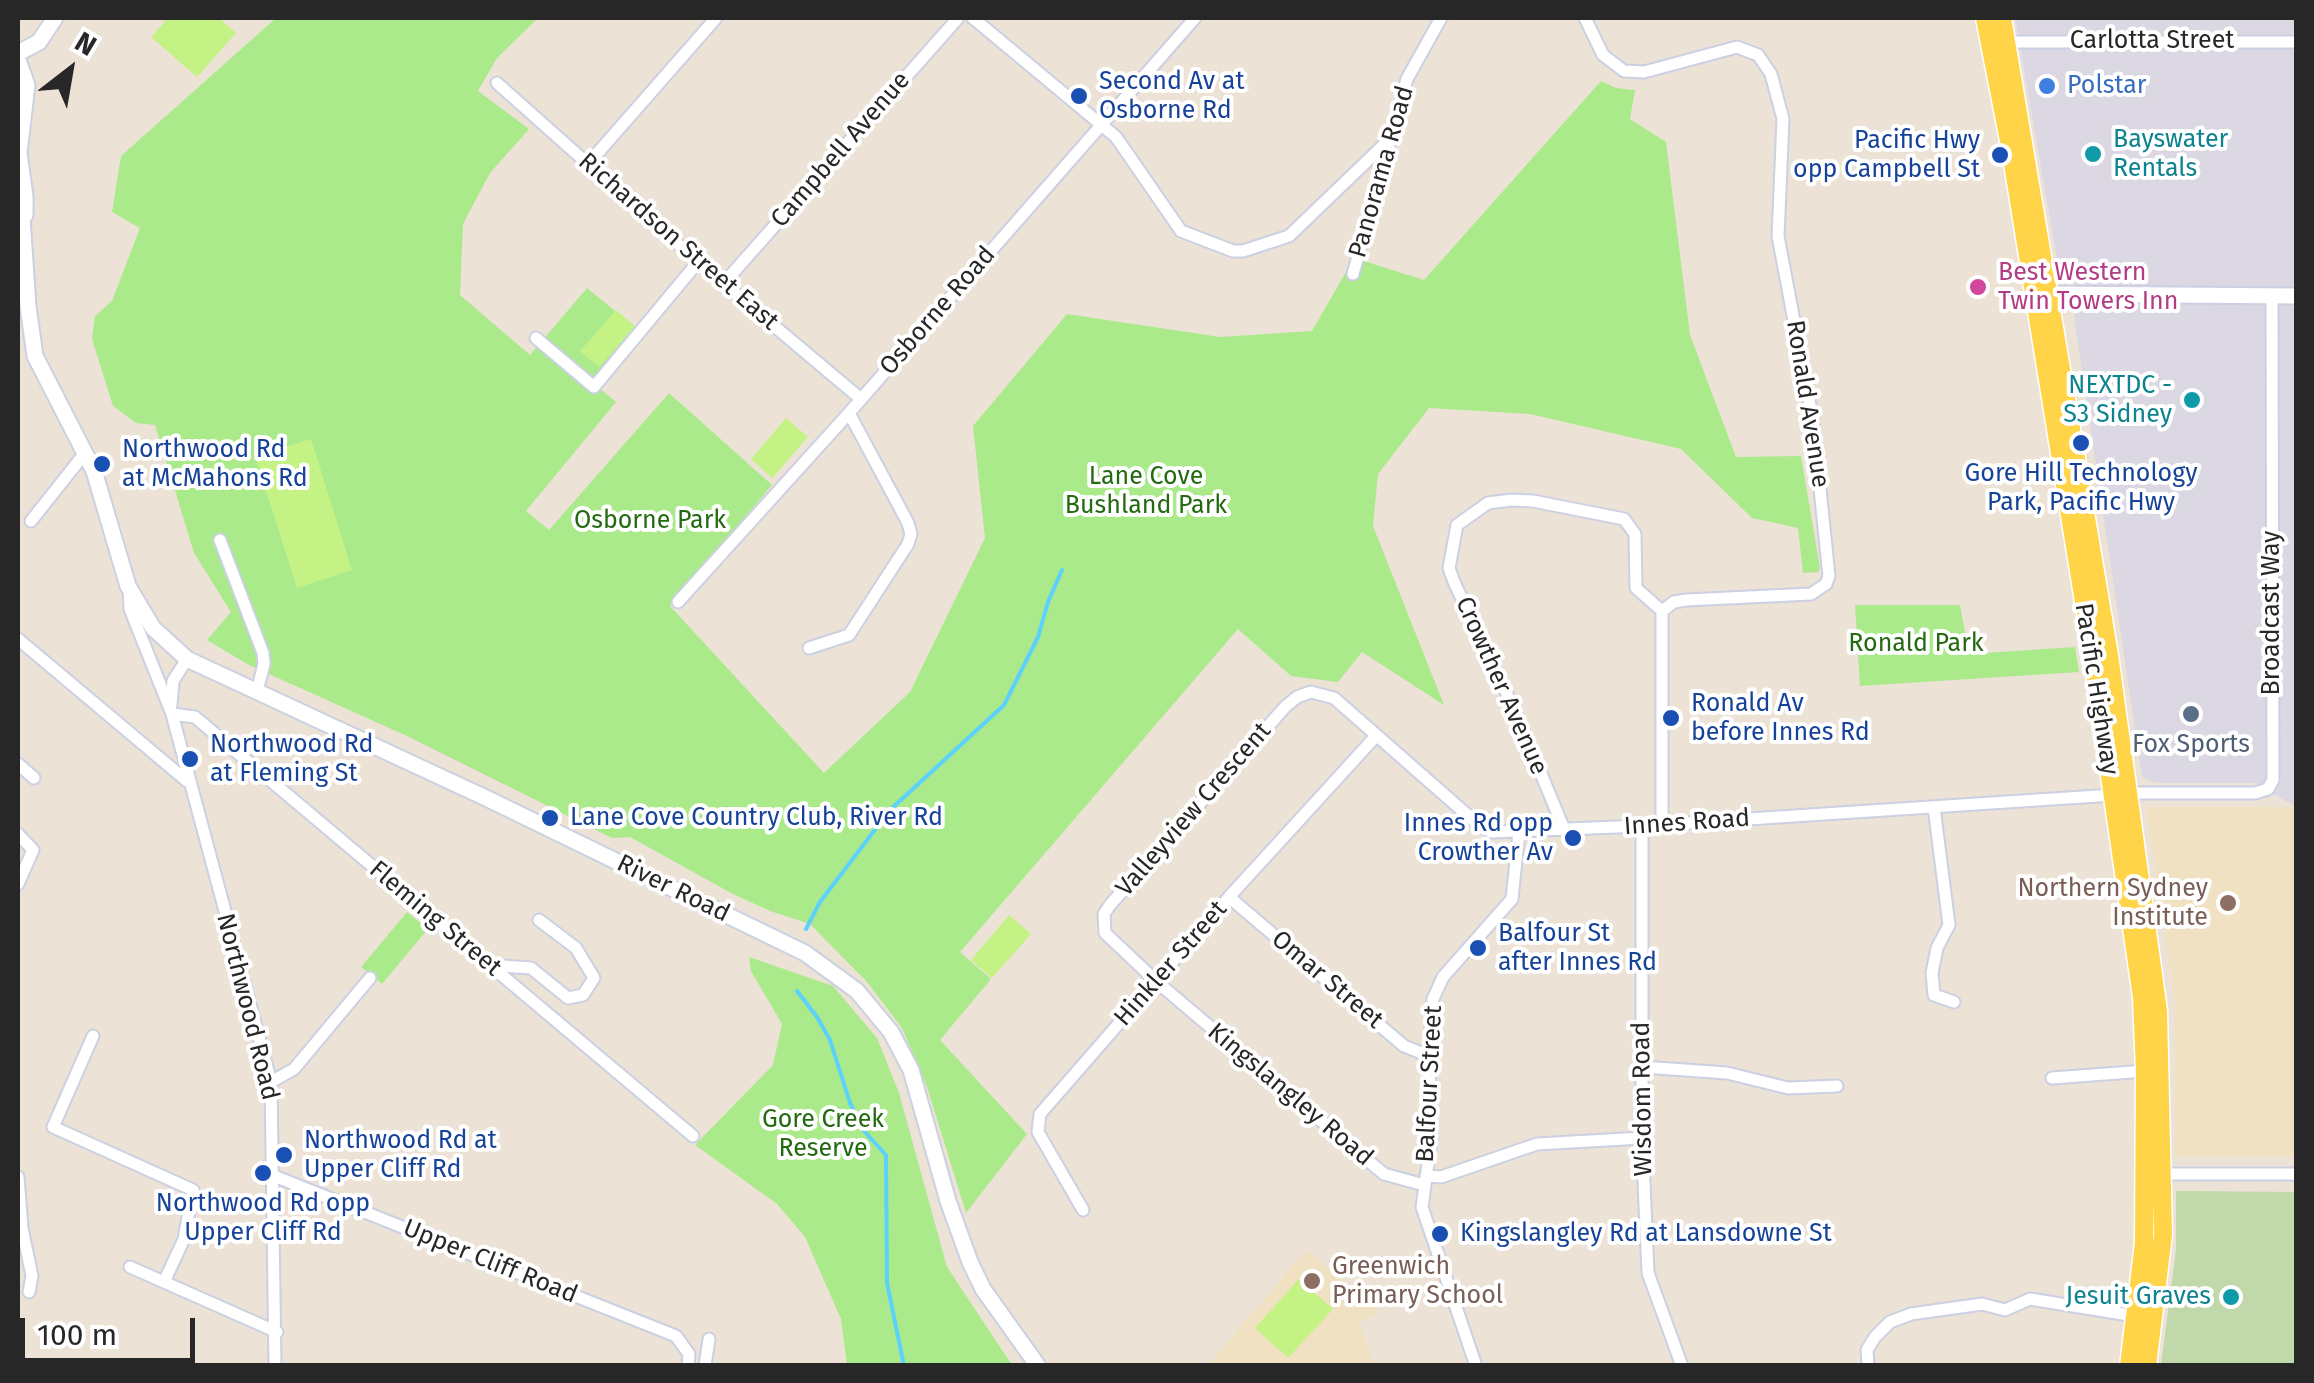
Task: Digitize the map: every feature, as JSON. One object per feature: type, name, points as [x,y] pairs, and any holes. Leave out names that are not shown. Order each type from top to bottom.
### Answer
[{"type":"main road","points":[[18,56],[39,42],[55,18]]},
{"type":"main road","name":"Pacific Highway","points":[[1985,18],[2041,294]]},
{"type":"main road","name":"Pacific Highway","points":[[2002,18],[2041,294],[2158,1010],[2153,1174],[2128,1366]]},
{"type":"main road","name":"Northwood Road","points":[[18,56],[27,85],[19,171],[26,212],[20,210],[35,356],[86,453],[128,586]]},
{"type":"main road","points":[[2041,294],[2296,296]]},
{"type":"main road","name":"River Road","points":[[128,586],[154,628],[187,659],[805,953],[857,991],[891,1032],[910,1070],[970,1262],[984,1289],[1038,1366]]},
{"type":"main road","name":"Pacific Highway","points":[[2121,794],[2142,997],[2153,1174],[2163,1235],[2147,1366]]},
{"type":"street","points":[[588,164],[716,18]]},
{"type":"street","name":"Campbell Avenue","points":[[724,283],[958,18]]},
{"type":"street","points":[[973,18],[1102,124],[1132,158],[1180,231],[1233,251],[1289,236],[1390,139]]},
{"type":"street","name":"Osborne Road","points":[[678,602],[1195,18]]},
{"type":"street","name":"Panorama Road","points":[[1353,274],[1407,79],[1441,18]]},
{"type":"street","name":"Ronald Avenue","points":[[1585,18],[1609,63],[1634,74],[1737,47],[1752,51],[1768,67],[1782,109],[1778,236],[1813,420],[1830,576],[1826,584],[1811,594],[1686,600],[1674,602],[1662,611]]},
{"type":"street","name":"Carlotta Street","points":[[2008,42],[2296,42]]},
{"type":"street","name":"Richardson Street East","points":[[496,83],[698,262],[861,398]]},
{"type":"street","points":[[536,338],[594,387],[698,262]]},
{"type":"street","name":"Broadcast Way","points":[[2121,794],[2255,793],[2268,789],[2273,780],[2272,296]]},
{"type":"street","points":[[809,648],[849,635],[908,544],[910,534],[908,523],[849,413]]},
{"type":"street","points":[[31,522],[86,453]]},
{"type":"street","name":"Crowther Avenue","points":[[1564,830],[1515,712],[1454,582],[1450,568],[1458,526],[1488,503],[1499,501],[1534,501],[1624,519],[1635,534],[1636,588],[1662,611]]},
{"type":"street","points":[[220,540],[263,652],[257,691]]},
{"type":"street","name":"Northwood Road","points":[[128,586],[134,620],[172,714],[271,1082],[275,1366]]},
{"type":"street","points":[[1662,611],[1662,824]]},
{"type":"street","points":[[18,639],[188,783]]},
{"type":"street","name":"Northwood Road","points":[[172,714],[171,690],[187,659]]},
{"type":"street","name":"Innes Road","points":[[1311,692],[1334,698],[1480,826],[1492,832],[1642,826],[2121,794]]},
{"type":"street","name":"Valleyview Crescent","points":[[1157,982],[1109,940],[1102,924],[1104,914],[1285,706],[1311,692]]},
{"type":"street","name":"Fleming Street","points":[[172,714],[195,718],[693,1136]]},
{"type":"street","name":"Hinkler Street","points":[[1083,1210],[1042,1140],[1038,1120],[1229,897],[1376,736]]},
{"type":"street","points":[[18,764],[34,778]]},
{"type":"street","points":[[1934,807],[1948,915],[1945,937],[1934,960],[1934,995],[1954,1002]]},
{"type":"street","name":"Wisdom Road","points":[[1642,826],[1642,1138],[1648,1273],[1682,1366]]},
{"type":"street","name":"Balfour Street","points":[[1425,1181],[1431,1142],[1429,1056],[1436,988],[1512,899],[1519,832]]},
{"type":"street","points":[[18,834],[32,850],[18,884]]},
{"type":"street","name":"Omar Street","points":[[1229,897],[1404,1046],[1429,1056]]},
{"type":"street","points":[[497,971],[502,966],[531,968],[568,998],[583,996],[594,978],[576,948],[539,920]]},
{"type":"street","points":[[271,1082],[294,1069],[370,978]]},
{"type":"street","name":"Kingslangley Road","points":[[1157,982],[1384,1174],[1425,1181]]},
{"type":"street","points":[[94,1036],[53,1126],[193,1190],[184,1239],[164,1282]]},
{"type":"street","points":[[1643,1066],[1727,1073],[1788,1088],[1837,1086]]},
{"type":"street","points":[[2052,1078],[2145,1071]]},
{"type":"street","points":[[1476,1366],[1423,1214],[1425,1181],[1537,1144],[1642,1138]]},
{"type":"street","points":[[2153,1174],[2296,1174]]},
{"type":"street","name":"Upper Cliff Road","points":[[274,1176],[676,1336],[689,1354],[688,1366]]},
{"type":"street","points":[[18,1177],[22,1228],[32,1276],[30,1292]]},
{"type":"street","points":[[130,1267],[277,1332]]},
{"type":"street","points":[[1868,1366],[1867,1350],[1875,1338],[1890,1322],[1911,1314],[1982,1304],[2005,1310],[2030,1299],[2136,1316]]},
{"type":"street","points":[[705,1366],[708,1339]]},
{"type":"shaded area","points":[[2015,18],[2296,18],[2296,807],[2255,783],[2156,783],[2142,777],[2075,323],[2074,278],[2064,277],[2059,270]]},
{"type":"shaded area","name":"Northern Sydney Institute","points":[[2146,807],[2296,807],[2296,1156],[2175,1156],[2175,1000]]},
{"type":"shaded area","name":"Greenwich Primary School","points":[[1306,1250],[1381,1312],[1359,1322],[1374,1365],[1207,1366]]},
{"type":"green space","points":[[168,18],[219,18],[236,33],[197,77],[151,37]]},
{"type":"green space","points":[[276,18],[538,18],[497,58],[478,91],[529,129],[490,173],[463,224],[460,295],[530,355],[587,288],[636,328],[599,388],[616,402],[526,511],[549,530],[669,393],[772,485],[670,606],[824,773],[910,692],[985,538],[973,426],[1067,314],[1220,337],[1312,331],[1354,258],[1424,280],[1601,81],[1635,90],[1630,119],[1666,142],[1690,335],[1736,457],[1801,456],[1820,568],[1818,572],[1803,573],[1798,528],[1752,518],[1681,449],[1530,414],[1429,408],[1378,474],[1373,526],[1444,705],[1362,652],[1338,682],[1291,676],[1238,629],[960,952],[991,979],[940,1040],[1027,1134],[966,1213],[927,1087],[902,1028],[867,982],[810,924],[733,894],[630,837],[612,838],[407,736],[249,665],[207,640],[231,612],[194,553],[155,425],[136,423],[113,406],[92,339],[95,316],[112,301],[140,228],[112,212],[121,156]]},
{"type":"green space","points":[[616,310],[636,327],[599,367],[580,351]]},
{"type":"green space","points":[[786,418],[808,437],[772,478],[751,459]]},
{"type":"green space","points":[[311,439],[352,570],[297,588],[255,456]]},
{"type":"green space","name":"Ronald Park","points":[[1855,605],[1960,605],[1969,654],[2075,647],[2079,672],[1860,686]]},
{"type":"green space","points":[[407,912],[428,929],[382,984],[361,967]]},
{"type":"green space","points":[[1009,915],[1031,934],[992,978],[971,960]]},
{"type":"green space","name":"Gore Creek Reserve","points":[[749,957],[833,986],[877,1038],[899,1093],[947,1267],[1012,1365],[847,1365],[841,1319],[805,1237],[777,1204],[695,1145],[773,1065],[782,1024],[751,971]]},
{"type":"green space","points":[[2176,1191],[2296,1192],[2296,1365],[2161,1365],[2176,1250]]},
{"type":"green space","points":[[1299,1279],[1333,1309],[1288,1358],[1255,1328]]},
{"type":"waterway","points":[[806,929],[820,902],[890,810],[1004,705],[1038,637],[1062,570]]},
{"type":"waterway","points":[[797,991],[830,1040],[850,1103],[864,1131],[886,1155],[887,1283],[904,1366]]},
{"type":"place","name":"Polstar","points":[[2047,86]]},
{"type":"place","name":"Second Av at Osborne Rd","points":[[1079,96]]},
{"type":"place","name":"Bayswater Rentals","points":[[2093,154]]},
{"type":"place","name":"Pacific Hwy opp Campbell St","points":[[2000,155]]},
{"type":"place","name":"Best Western Twin Towers Inn","points":[[1978,287]]},
{"type":"place","name":"NEXTDC - S3 Sidney","points":[[2192,400]]},
{"type":"place","name":"Gore Hill Technology Park, Pacific Hwy","points":[[2081,443]]},
{"type":"place","name":"Northwood Rd at McMahons Rd","points":[[102,464]]},
{"type":"place","name":"Fox Sports","points":[[2191,714]]},
{"type":"place","name":"Ronald Av before Innes Rd","points":[[1671,718]]},
{"type":"place","name":"Northwood Rd at Fleming St","points":[[190,759]]},
{"type":"place","name":"Lane Cove Country Club, River Rd","points":[[550,818]]},
{"type":"place","name":"Innes Rd opp Crowther Av","points":[[1573,838]]},
{"type":"place","name":"Northern Sydney Institute","points":[[2228,903]]},
{"type":"place","name":"Balfour St after Innes Rd","points":[[1478,948]]},
{"type":"place","name":"Northwood Rd at Upper Cliff Rd","points":[[284,1155]]},
{"type":"place","name":"Northwood Rd opp Upper Cliff Rd","points":[[263,1173]]},
{"type":"place","name":"Kingslangley Rd at Lansdowne St","points":[[1440,1234]]},
{"type":"place","name":"Greenwich Primary School","points":[[1312,1281]]},
{"type":"place","name":"Jesuit Graves","points":[[2231,1297]]},
{"type":"park label","name":"Lane Cove Bushland Park","points":[[1146,492]]},
{"type":"park label","name":"Osborne Park","points":[[650,521]]}]
